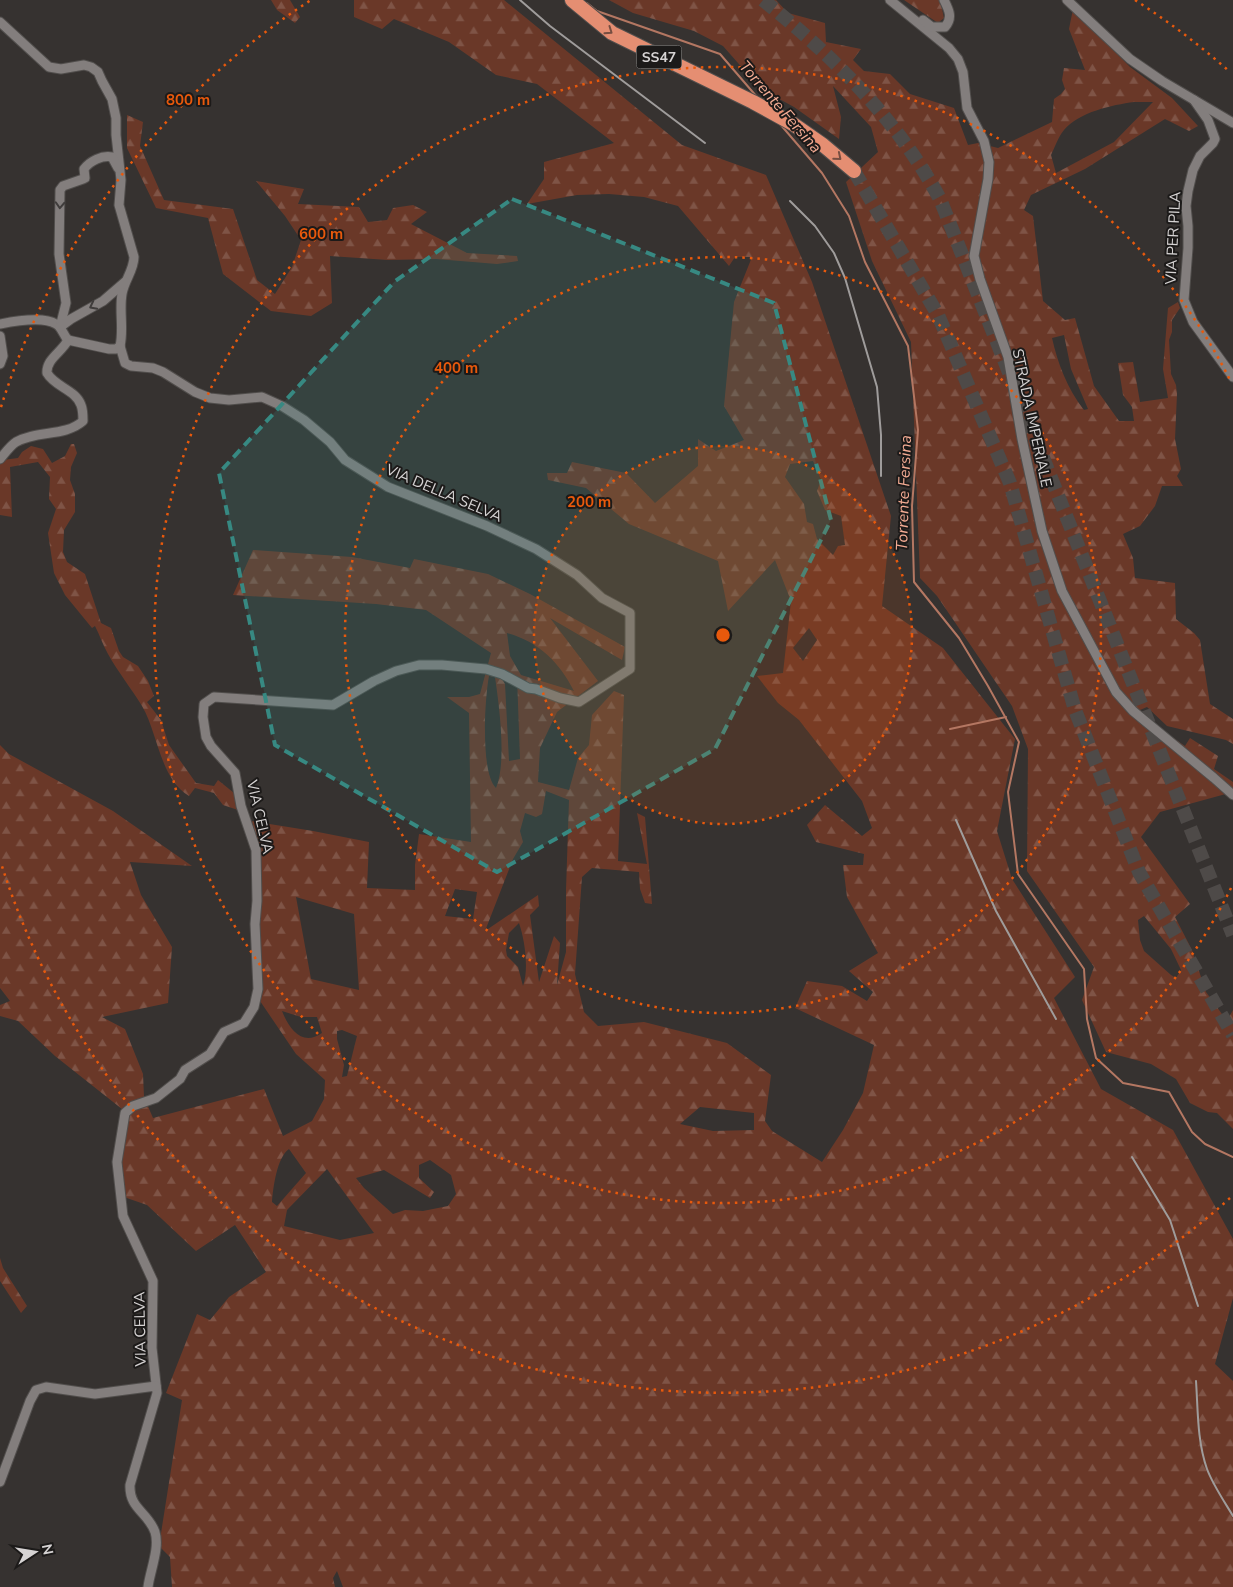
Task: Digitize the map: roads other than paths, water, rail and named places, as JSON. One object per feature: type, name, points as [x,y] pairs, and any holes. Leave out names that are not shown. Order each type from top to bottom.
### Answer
[{"type":"highway","name":"SS47","points":[[572,0],[612,33],[793,124],[823,145],[854,171]]},
{"type":"street","name":"STRADA IMPERIALE","points":[[890,0],[949,48],[958,59],[963,72],[967,108],[984,141],[989,162],[988,179],[974,256],[980,279],[1008,357],[1022,439],[1042,531],[1062,591],[1116,692],[1133,711],[1233,795]]},
{"type":"street","points":[[903,11],[932,27],[945,27],[949,22],[950,14],[944,0]]},
{"type":"street","points":[[1067,0],[1130,59],[1232,122]]},
{"type":"street","points":[[0,22],[49,66],[61,69],[84,65],[98,72],[112,99],[114,109],[120,172],[119,205],[134,257],[134,263],[125,282],[122,296],[122,338],[120,346],[116,349],[68,340],[60,327],[51,322],[24,320],[0,324]]},
{"type":"street","name":"VIA PER PILA","points":[[1194,100],[1208,120],[1215,139],[1200,156],[1193,170],[1188,191],[1186,206],[1188,248],[1184,300],[1194,322],[1233,377]]},
{"type":"street","points":[[60,327],[66,303],[59,254],[60,190],[63,186],[85,178],[84,169],[88,163],[107,156],[112,157],[120,172]]},
{"type":"street","points":[[60,327],[102,301],[125,282]]},
{"type":"street","points":[[0,336],[3,356],[0,364]]},
{"type":"street","points":[[0,459],[11,446],[22,439],[68,429],[83,421],[81,404],[75,396],[56,384],[47,373],[48,364],[68,340]]},
{"type":"street","name":"VIA DELLA SELVA","points":[[120,346],[125,363],[131,366],[153,368],[163,372],[195,392],[210,398],[229,400],[262,397],[282,406],[304,420],[330,442],[345,460],[388,487],[487,526],[536,549],[577,575],[602,598],[630,613],[630,669]]},
{"type":"street","name":"VIA CELVA","points":[[148,1587],[156,1535],[151,1522],[135,1506],[129,1496],[130,1485],[157,1393],[152,1348],[153,1281],[122,1216],[117,1162],[125,1113],[132,1106],[156,1098],[180,1079],[185,1070],[210,1054],[224,1032],[244,1023],[254,1007],[258,989],[255,924],[257,901],[256,850],[241,806],[235,773],[211,746],[206,737],[203,717],[204,704],[214,697],[333,705],[374,681],[396,671],[419,665],[486,669],[502,674],[528,688],[579,702],[630,669]]},
{"type":"street","name":"VIA CELVA","points":[[0,1482],[30,1401],[36,1390],[46,1387],[95,1394],[156,1386]]},
{"type":"waterway","name":"Torrente Fersina","points":[[587,3],[597,11],[720,54],[757,97]]},
{"type":"waterway","name":"Torrente Fersina","points":[[780,124],[822,173],[849,216],[865,262],[908,346],[918,430],[912,506],[914,582],[959,638],[1019,742],[1008,792],[1018,874],[1084,969],[1087,1019],[1096,1058],[1123,1083],[1169,1092],[1192,1132],[1205,1144],[1233,1157]]},
{"type":"waterway","points":[[950,729],[1006,717]]},
{"type":"tunnel","points":[[763,0],[814,43],[862,90],[904,142],[940,199],[1233,935]]},
{"type":"tunnel","points":[[854,171],[938,315],[1010,483],[1075,710],[1139,872],[1233,1035]]},
{"type":"railway","points":[[520,0],[550,26],[705,143]]},
{"type":"railway","points":[[790,201],[815,226],[834,253],[845,278],[877,387],[881,435],[881,476]]},
{"type":"railway","points":[[956,820],[996,911],[1056,1019]]},
{"type":"railway","points":[[1132,1157],[1170,1220],[1198,1306]]},
{"type":"railway","points":[[1196,1381],[1198,1425],[1207,1469],[1233,1516]]}]
